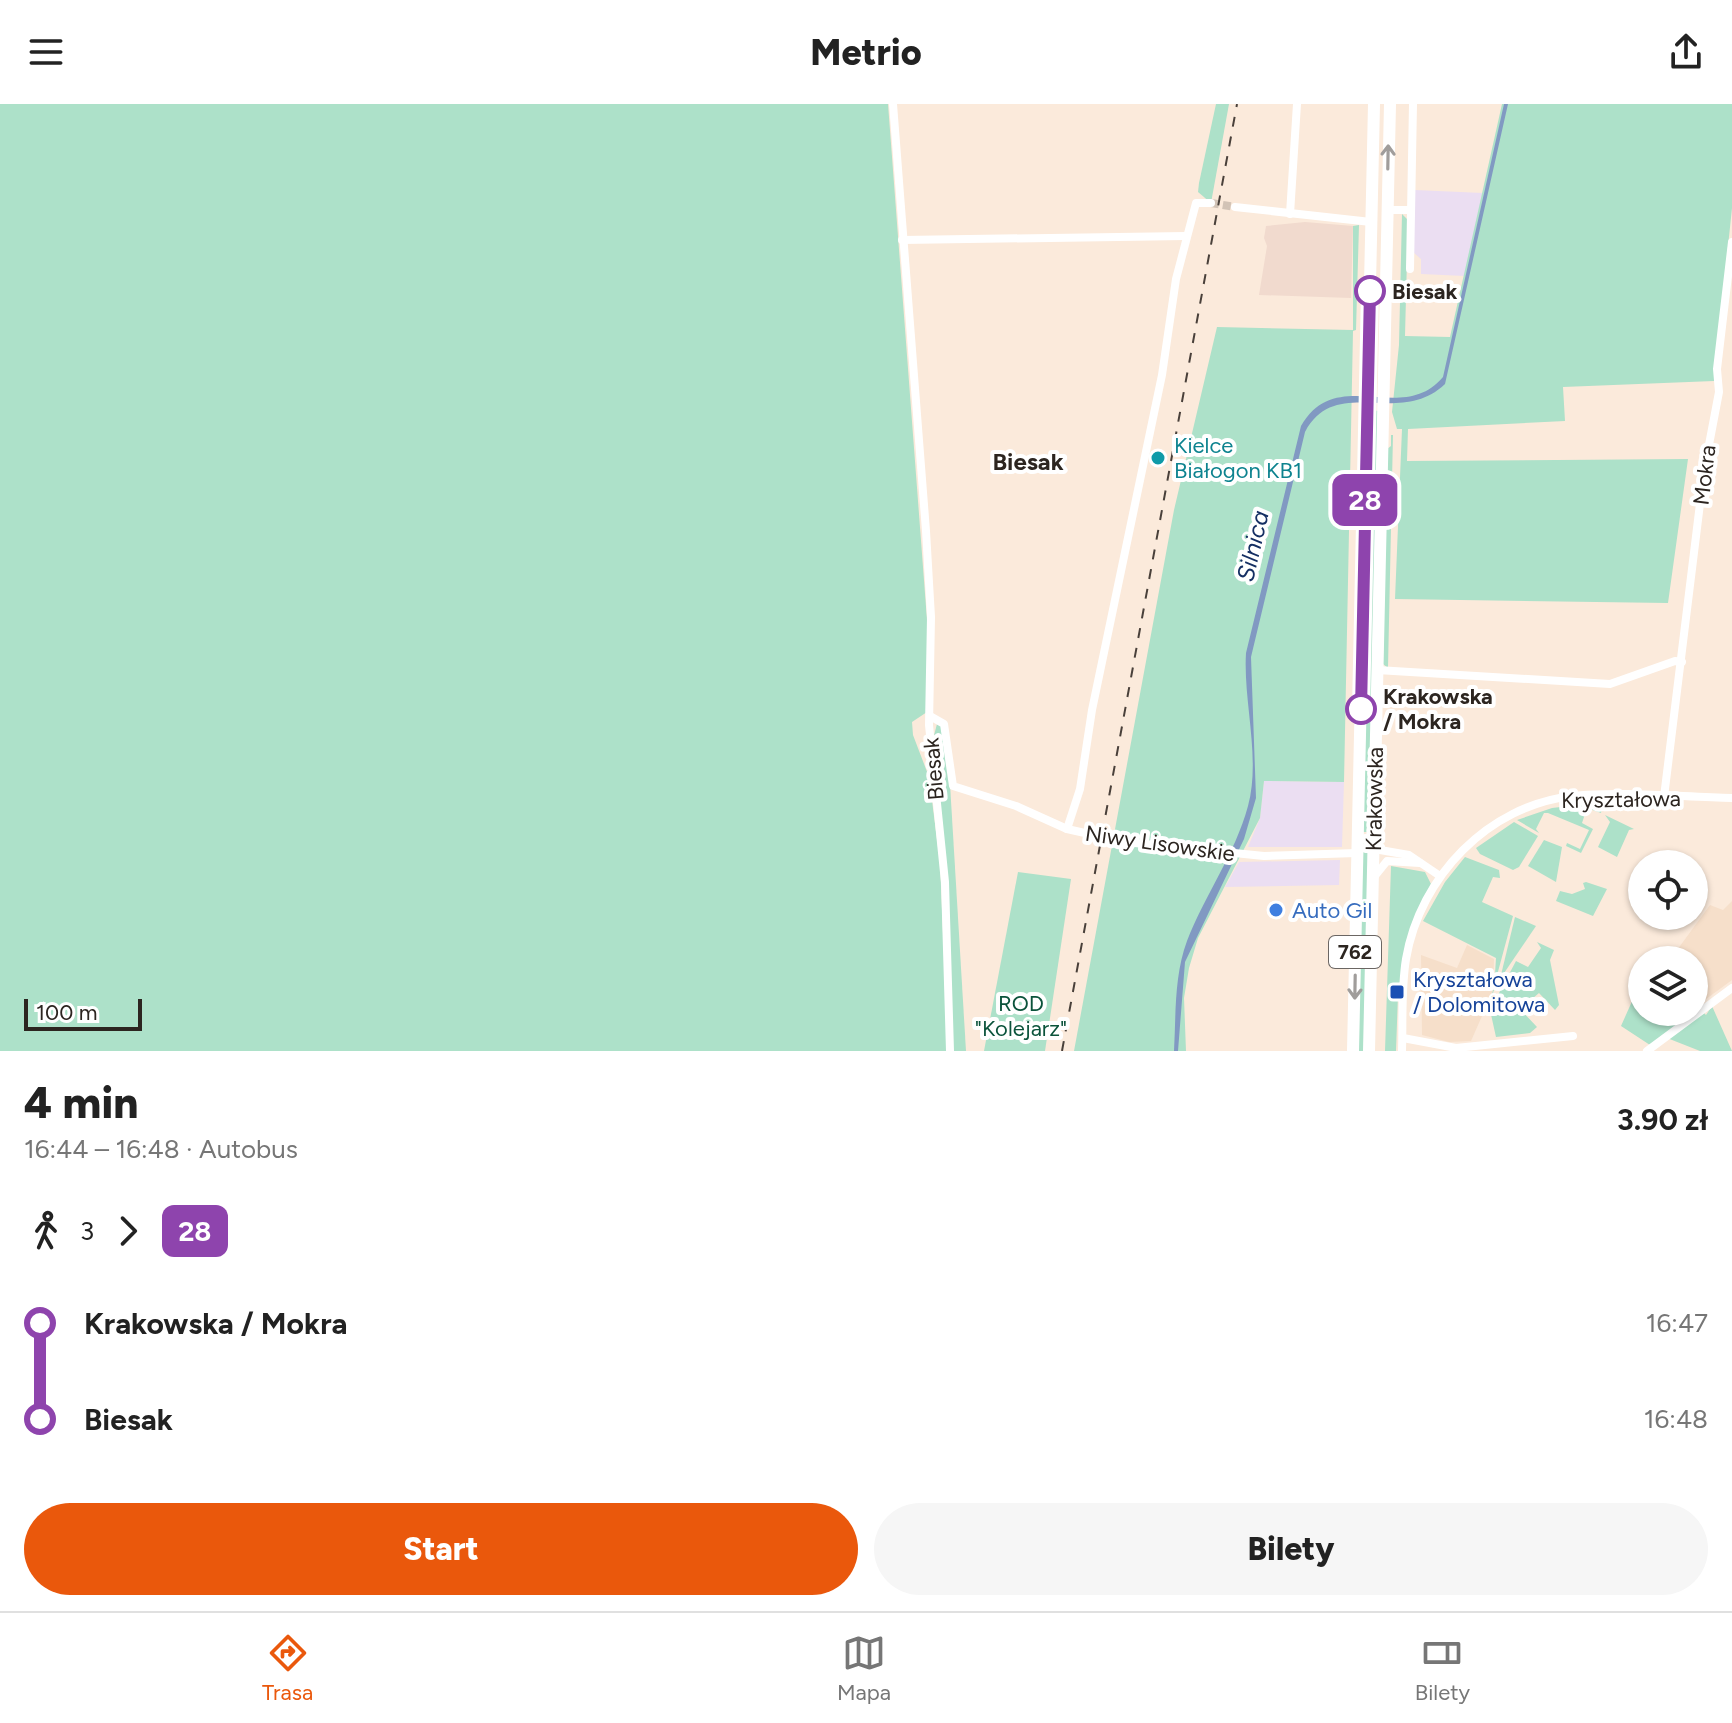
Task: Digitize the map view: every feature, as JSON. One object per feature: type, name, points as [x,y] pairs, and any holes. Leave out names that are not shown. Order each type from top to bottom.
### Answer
[{"type":"main road","name":"Krakowska","points":[[1353,1051],[1374,104]]},
{"type":"main road","name":"Krakowska","points":[[1369,1051],[1390,104]]},
{"type":"street","name":"Biesak","points":[[893,104],[928,557],[932,780],[945,882],[950,1051]]},
{"type":"street","points":[[1290,214],[1297,104]]},
{"type":"street","points":[[1410,269],[1413,104]]},
{"type":"street","points":[[1067,829],[1080,789],[1092,710],[1162,375],[1186,236],[1194,205],[1211,203]]},
{"type":"street","points":[[1235,207],[1371,222]]},
{"type":"street","points":[[1387,210],[1411,210]]},
{"type":"street","points":[[902,240],[1186,236]]},
{"type":"street","name":"Mokra","points":[[1664,797],[1704,471],[1719,392],[1717,369],[1732,242]]},
{"type":"street","points":[[1377,670],[1610,684],[1675,661],[1682,662]]},
{"type":"street","name":"Niwy Lisowskie","points":[[930,716],[944,724],[953,786],[1016,806],[1067,829],[1125,842],[1239,855],[1357,853]]},
{"type":"street","name":"Kryształowa","points":[[1402,1051],[1409,946],[1422,908],[1440,876],[1482,832],[1515,812],[1542,802],[1574,796],[1732,798]]},
{"type":"street","points":[[1373,843],[1380,850],[1409,855],[1440,876]]},
{"type":"street","points":[[1372,881],[1387,861],[1421,863]]},
{"type":"street","points":[[1647,1051],[1732,988]]},
{"type":"street","points":[[1403,1038],[1456,1048],[1573,1036]]},
{"type":"shaded area","points":[[1415,190],[1483,193],[1465,276],[1421,274],[1421,259],[1413,252]]},
{"type":"shaded area","points":[[1305,222],[1353,226],[1351,298],[1259,295],[1267,246],[1264,238],[1266,226]]},
{"type":"shaded area","points":[[1264,781],[1344,782],[1342,847],[1248,847],[1260,818]]},
{"type":"shaded area","points":[[1340,860],[1339,885],[1225,887],[1239,862]]},
{"type":"shaded area","points":[[1732,901],[1732,980],[1708,998],[1708,946],[1680,946],[1692,930],[1708,930],[1710,905],[1723,910]]},
{"type":"shaded area","points":[[1467,945],[1494,959],[1493,991],[1471,1041],[1449,1042],[1422,1035],[1421,955],[1457,968]]},
{"type":"green space","points":[[0,104],[888,104],[927,620],[927,712],[912,722],[913,735],[929,777],[940,863],[948,1051],[0,1051]]},
{"type":"green space","points":[[1216,104],[1229,104],[1211,203],[1198,192]]},
{"type":"green space","points":[[1502,104],[1732,104],[1732,208],[1714,381],[1563,387],[1565,421],[1408,429],[1407,461],[1688,459],[1668,603],[1395,599],[1402,429],[1397,429],[1392,412],[1399,345],[1402,214],[1408,220],[1405,336],[1450,337]]},
{"type":"green space","points":[[1359,225],[1356,330],[1353,331],[1344,782],[1264,781],[1260,818],[1198,938],[1189,968],[1184,998],[1186,1051],[1074,1051],[1174,510],[1217,327],[1353,330],[1353,226]]},
{"type":"green space","points":[[1373,410],[1378,411],[1369,832],[1363,832]]},
{"type":"green space","points":[[1393,435],[1388,668],[1383,664],[1387,449],[1391,446]]},
{"type":"green space","points":[[937,724],[942,726],[950,784],[966,1051],[953,1051],[933,739]]},
{"type":"green space","points":[[1603,802],[1601,813],[1587,808],[1582,823],[1593,829],[1581,853],[1566,846],[1567,843],[1580,849],[1589,830],[1548,813],[1544,813],[1536,829],[1539,833],[1517,820],[1552,808]]},
{"type":"green space","points":[[1605,815],[1634,829],[1629,830],[1617,857],[1598,847],[1610,822]]},
{"type":"green space","points":[[1514,822],[1538,836],[1519,867],[1513,870],[1480,854],[1476,848]]},
{"type":"green space","points":[[1363,837],[1369,837],[1364,1051],[1358,1051]]},
{"type":"green space","points":[[1544,840],[1562,847],[1556,882],[1528,866]]},
{"type":"green space","points":[[1465,857],[1499,870],[1500,878],[1493,877],[1482,902],[1513,916],[1494,985],[1496,958],[1423,921],[1445,882]]},
{"type":"green space","points":[[1391,866],[1425,872],[1431,884],[1407,939],[1401,981],[1395,989],[1398,994],[1396,1051],[1385,1051]]},
{"type":"green space","name":"ROD \"Kolejarz\"","points":[[1018,872],[1071,879],[1045,1051],[984,1051]]},
{"type":"green space","points":[[1583,883],[1607,889],[1593,916],[1556,901],[1560,891],[1572,894],[1585,889]]},
{"type":"green space","points":[[1515,917],[1536,926],[1500,979]]},
{"type":"green space","points":[[1537,942],[1554,950],[1550,960],[1559,1005],[1555,1010],[1539,993],[1520,1009],[1537,1027],[1530,1033],[1496,1037],[1490,1010],[1516,961],[1528,967],[1541,948]]},
{"type":"green space","points":[[1712,1006],[1732,1051],[1700,1051],[1667,1038],[1684,1026],[1708,1026],[1708,1012]]},
{"type":"green space","points":[[1628,1010],[1628,1026],[1676,1026],[1650,1045],[1621,1026]]},
{"type":"water","points":[[1504,104],[1508,104],[1445,384],[1427,396],[1408,402],[1333,406],[1318,415],[1305,432],[1251,657],[1256,798],[1244,839],[1185,962],[1178,1051],[1174,1051],[1176,996],[1183,954],[1194,924],[1236,841],[1252,788],[1246,653],[1301,426],[1316,408],[1333,399],[1351,396],[1409,397],[1427,391],[1443,377]]},
{"type":"tunnel","points":[[1211,203],[1235,207]]},
{"type":"railway","points":[[1062,1051],[1237,104]]},
{"type":"bus line","name":"28","points":[[1361,709],[1370,291]]},
{"type":"place","name":"Biesak","points":[[1370,291]]},
{"type":"place","name":"Kielce Białogon KB1","points":[[1158,458]]},
{"type":"place","name":"Krakowska / Mokra","points":[[1361,709]]},
{"type":"place","name":"Auto Gil","points":[[1276,910]]},
{"type":"place","name":"Kryształowa / Dolomitowa","points":[[1397,992]]},
{"type":"district","name":"Biesak","points":[[1028,462]]},
{"type":"water label","name":"Silnica","points":[[1253,546]]}]
